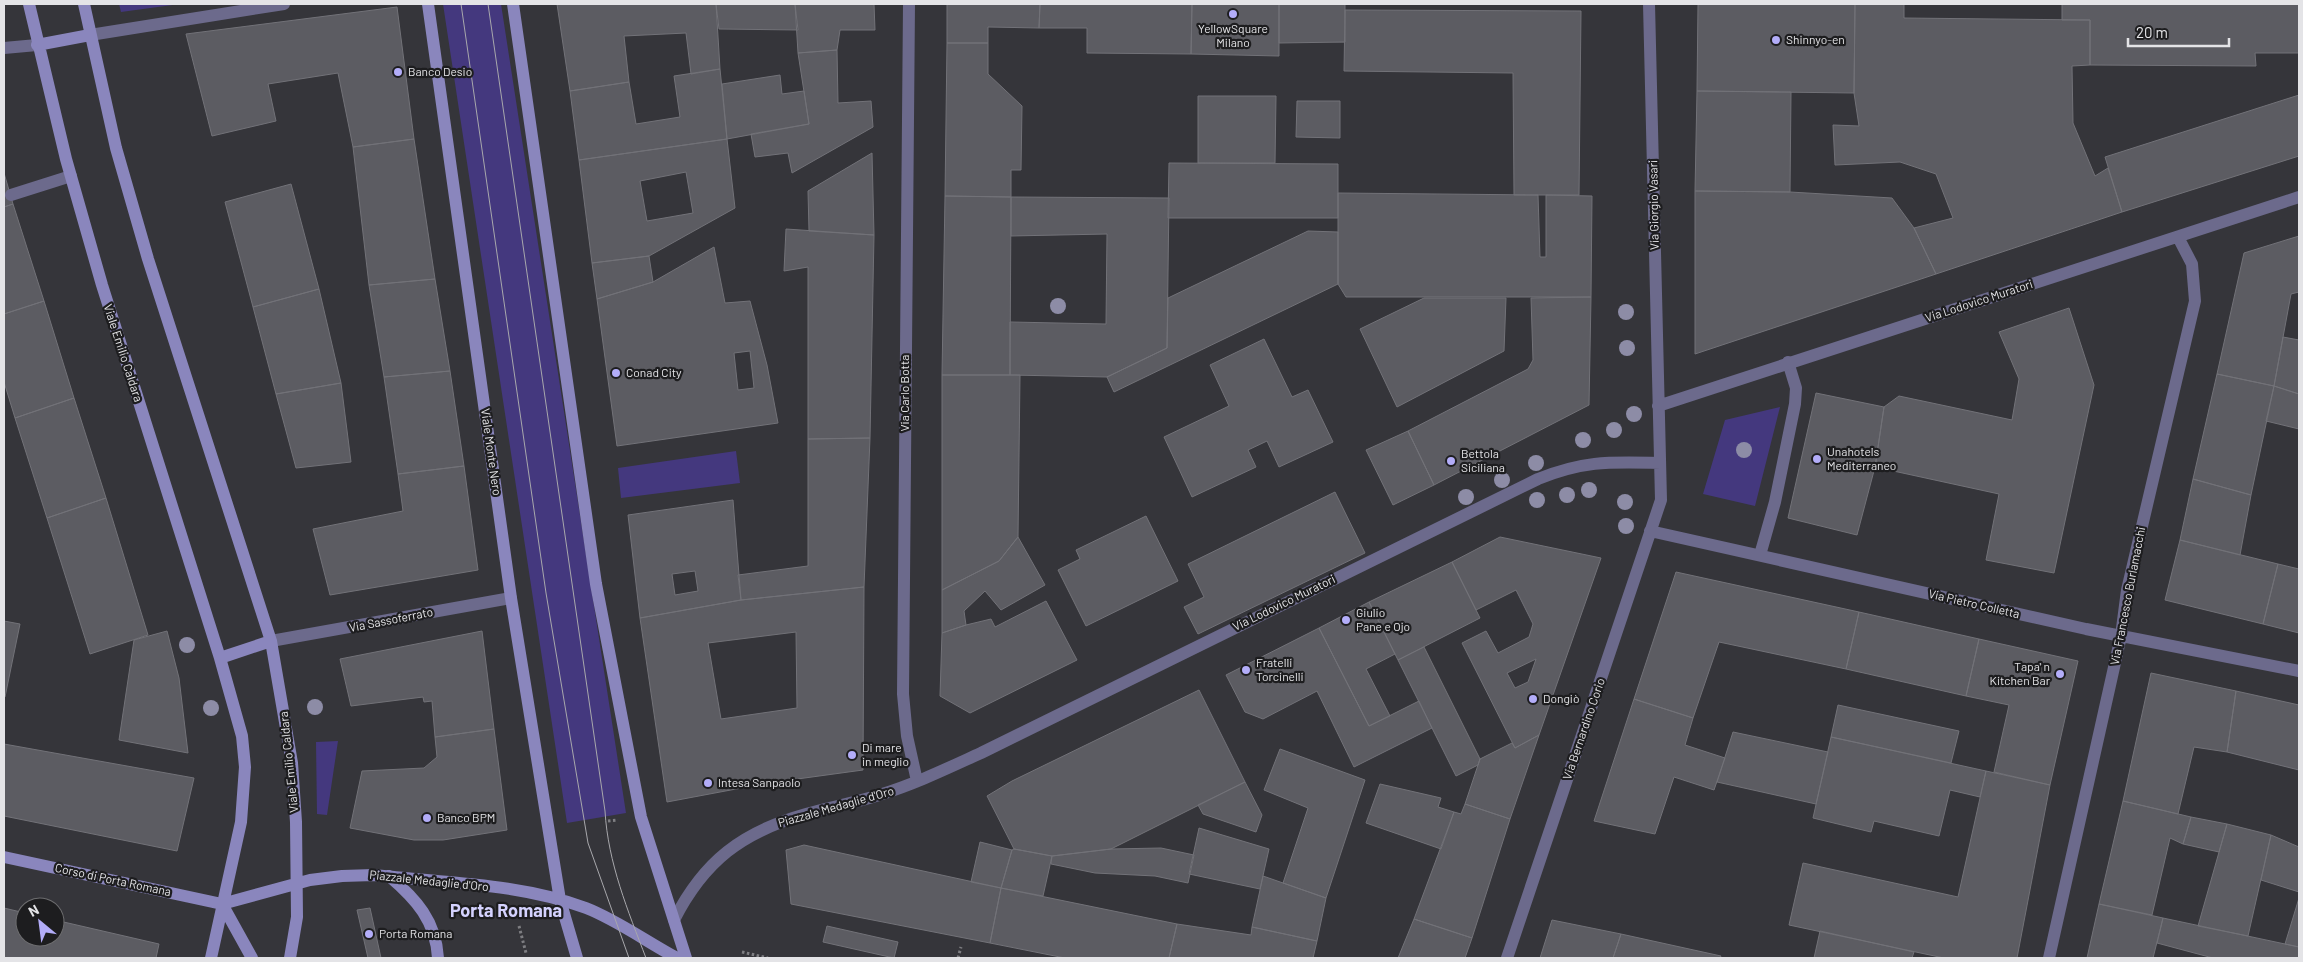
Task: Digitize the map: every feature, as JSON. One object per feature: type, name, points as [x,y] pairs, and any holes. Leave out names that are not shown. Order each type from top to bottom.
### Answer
[{"type":"main road","name":"Viale Emilio Caldara","points":[[29,4],[71,176],[102,285],[220,658],[242,736],[245,767],[241,822],[212,958]]},
{"type":"main road","name":"Viale Emilio Caldara","points":[[84,4],[116,148],[146,250],[271,642],[292,763],[298,884]]},
{"type":"main road","name":"Viale Monte Nero","points":[[428,4],[511,598],[560,900]]},
{"type":"main road","points":[[514,4],[596,584],[641,817],[686,958]]},
{"type":"main road","points":[[38,45],[90,35]]},
{"type":"main road","points":[[220,658],[271,642]]},
{"type":"main road","name":"Corso di Porta Romana","points":[[4,857],[222,904]]},
{"type":"main road","name":"Piazzale Medaglie d'Oro","points":[[222,904],[298,884],[342,876],[389,876],[509,889],[560,900],[602,915],[676,958]]},
{"type":"main road","points":[[389,876],[406,891],[426,915],[434,932],[438,958]]},
{"type":"main road","points":[[290,958],[297,917],[298,884]]},
{"type":"main road","points":[[560,900],[577,958]]},
{"type":"main road","points":[[222,904],[252,958]]},
{"type":"street","points":[[90,35],[284,4]]},
{"type":"street","name":"Via Carlo Botta","points":[[909,4],[903,694],[906,736],[917,781]]},
{"type":"street","name":"Via Giorgio Vasari","points":[[1649,4],[1658,406]]},
{"type":"street","points":[[4,48],[38,45]]},
{"type":"street","points":[[11,195],[71,176]]},
{"type":"street","name":"Via Lodovico Muratori","points":[[1658,406],[1788,362],[2299,197]]},
{"type":"street","name":"Via Francesco Burlamacchi","points":[[2049,958],[2121,636],[2127,590],[2195,301],[2192,264],[2178,236]]},
{"type":"street","points":[[1760,555],[1775,502],[1795,404],[1796,388],[1788,362]]},
{"type":"street","points":[[1658,406],[1660,463]]},
{"type":"street","name":"Via Lodovico Muratori","points":[[917,781],[981,753],[1538,479],[1581,464],[1602,462],[1660,463]]},
{"type":"street","name":"Via Bernardino Corio","points":[[1507,958],[1661,500],[1660,463]]},
{"type":"street","name":"Via Pietro Colletta","points":[[1650,531],[2121,636],[2299,671]]},
{"type":"street","name":"Via Sassoferrato","points":[[271,642],[511,598]]},
{"type":"street","name":"Piazzale Medaglie d'Oro","points":[[674,920],[687,895],[707,868],[742,841],[766,828],[806,814],[848,804],[917,781]]},
{"type":"path","points":[[519,926],[526,953]]},
{"type":"path","points":[[958,958],[960,947]]},
{"type":"path","points":[[742,952],[768,958]]},
{"type":"shaded area","points":[[119,4],[180,4],[121,12]]},
{"type":"shaded area","points":[[443,4],[501,4],[626,813],[567,823]]},
{"type":"shaded area","points":[[1780,407],[1755,506],[1703,494],[1725,420]]},
{"type":"shaded area","points":[[736,451],[740,483],[621,498],[618,468]]},
{"type":"shaded area","points":[[338,741],[327,815],[317,814],[316,742]]},
{"type":"building","points":[[557,4],[716,4],[720,69],[691,74],[686,33],[624,36],[629,82],[570,91]]},
{"type":"building","points":[[716,4],[795,4],[798,30],[719,29]]},
{"type":"building","points":[[795,4],[874,4],[875,30],[840,30],[837,50],[798,53]]},
{"type":"building","points":[[947,4],[1040,4],[1039,28],[988,27],[988,43],[947,43]]},
{"type":"building","points":[[1040,4],[1192,4],[1191,54],[1087,53],[1087,28],[1039,28]]},
{"type":"building","points":[[1192,4],[1279,4],[1279,56],[1191,54]]},
{"type":"building","points":[[1279,4],[1345,4],[1345,42],[1279,43]]},
{"type":"building","name":"Shinnyo-en","points":[[1698,4],[1855,4],[1854,93],[1697,91]]},
{"type":"building","points":[[1855,4],[1904,4],[1904,18],[2090,20],[2090,65],[2072,66],[2073,123],[2095,176],[2108,168],[2122,212],[1936,274],[1914,228],[1953,218],[1936,174],[1900,162],[1835,165],[1833,125],[1859,126],[1854,93]]},
{"type":"building","points":[[2062,4],[2299,4],[2299,53],[2255,53],[2256,66],[2090,65],[2090,20],[2062,20]]},
{"type":"building","points":[[397,7],[414,139],[353,147],[338,73],[268,84],[276,121],[212,136],[186,34]]},
{"type":"building","points":[[1345,10],[1581,11],[1579,195],[1514,195],[1513,73],[1344,71]]},
{"type":"building","points":[[947,43],[988,43],[988,74],[1022,106],[1021,170],[1011,170],[1011,197],[945,196]]},
{"type":"building","points":[[837,50],[838,103],[871,101],[873,127],[792,173],[788,153],[755,157],[751,134],[809,124],[798,53]]},
{"type":"building","points":[[720,69],[727,139],[579,160],[570,91],[629,82],[636,124],[680,117],[674,76]]},
{"type":"building","points":[[780,75],[782,94],[804,91],[809,124],[727,139],[722,84]]},
{"type":"building","points":[[1697,91],[1791,92],[1790,192],[1695,191]]},
{"type":"building","points":[[2299,95],[2299,156],[2122,212],[2105,157]]},
{"type":"building","points":[[1198,96],[1276,96],[1275,163],[1198,163]]},
{"type":"building","points":[[1297,101],[1340,101],[1340,138],[1296,137]]},
{"type":"building","points":[[414,139],[435,279],[369,285],[353,147]]},
{"type":"building","points":[[727,139],[735,208],[649,256],[592,263],[579,160]],"holes":[[[686,172],[693,213],[647,221],[640,181]]]},
{"type":"building","points":[[872,153],[874,235],[809,231],[808,191]]},
{"type":"building","points":[[1169,163],[1338,164],[1338,218],[1168,218]]},
{"type":"building","points":[[4,173],[13,204],[4,207]]},
{"type":"building","points":[[291,184],[319,289],[253,307],[225,202]]},
{"type":"building","points":[[1695,191],[1790,192],[1892,198],[1914,228],[1936,274],[1695,354]]},
{"type":"building","points":[[1338,193],[1538,195],[1540,257],[1546,257],[1546,195],[1592,196],[1591,297],[1346,297],[1338,284]]},
{"type":"building","points":[[945,196],[1011,197],[1010,375],[942,375]]},
{"type":"building","points":[[1011,197],[1169,198],[1167,348],[1107,377],[1010,375],[1010,322],[1106,324],[1107,234],[1011,236]]},
{"type":"building","points":[[13,204],[44,301],[4,314],[4,207]]},
{"type":"building","points":[[786,229],[874,235],[870,438],[808,439],[808,267],[784,271]]},
{"type":"building","points":[[1308,231],[1338,232],[1338,284],[1114,392],[1107,377],[1167,348],[1168,298]]},
{"type":"building","points":[[2299,236],[2299,292],[2291,294],[2274,386],[2217,374],[2244,253]]},
{"type":"building","points":[[714,247],[725,303],[750,301],[767,365],[778,423],[617,446],[597,299],[653,282]],"holes":[[[750,351],[754,388],[738,390],[734,353]]]},
{"type":"building","points":[[649,256],[653,282],[597,299],[592,263]]},
{"type":"building","points":[[435,279],[450,371],[384,377],[369,285]]},
{"type":"building","points":[[319,289],[341,383],[276,394],[253,307]]},
{"type":"building","points":[[1591,297],[1589,405],[1434,485],[1408,431],[1528,369],[1533,360],[1531,298]]},
{"type":"building","points":[[1424,298],[1506,298],[1504,351],[1397,407],[1360,329]]},
{"type":"building","points":[[44,301],[74,398],[15,418],[4,382],[4,314]]},
{"type":"building","points":[[2069,308],[2094,385],[2054,573],[1986,560],[1999,494],[1875,467],[1884,407],[1899,396],[2012,420],[2019,379],[1999,332]]},
{"type":"building","points":[[2283,337],[2299,340],[2299,394],[2274,386]]},
{"type":"building","points":[[1264,339],[1292,397],[1308,390],[1333,442],[1279,467],[1267,441],[1248,450],[1256,467],[1192,497],[1164,437],[1229,406],[1210,365]]},
{"type":"building","points":[[450,371],[464,466],[398,474],[384,377]]},
{"type":"building","points":[[2217,374],[2274,386],[2251,495],[2193,479]]},
{"type":"building","points":[[942,375],[1020,375],[1018,537],[999,561],[942,590]]},
{"type":"building","points":[[341,383],[351,462],[296,468],[276,394]]},
{"type":"building","points":[[2274,386],[2299,394],[2299,429],[2266,421]]},
{"type":"building","points":[[1816,393],[1884,407],[1875,467],[1857,535],[1788,518]]},
{"type":"building","points":[[74,398],[106,498],[47,518],[15,418]]},
{"type":"building","points":[[1408,431],[1434,485],[1393,505],[1366,450]]},
{"type":"building","points":[[870,438],[864,587],[741,600],[738,575],[808,566],[808,439]]},
{"type":"building","points":[[464,466],[478,570],[330,595],[313,529],[403,511],[398,474]]},
{"type":"building","points":[[2193,479],[2251,495],[2240,555],[2180,540]]},
{"type":"building","points":[[1335,492],[1365,553],[1198,634],[1184,607],[1204,597],[1188,564]]},
{"type":"building","points":[[106,498],[148,635],[90,654],[47,518]]},
{"type":"building","points":[[733,500],[741,600],[640,618],[628,515]],"holes":[[[695,571],[698,591],[675,595],[672,574]]]},
{"type":"building","points":[[1146,516],[1178,581],[1086,626],[1058,570],[1080,559],[1076,550]]},
{"type":"building","points":[[1018,537],[1045,585],[1001,610],[985,591],[964,611],[966,625],[942,633],[942,590],[999,561]]},
{"type":"building","points":[[1500,537],[1601,558],[1539,735],[1515,748],[1462,643],[1486,631],[1498,653],[1529,637],[1533,624],[1516,590],[1476,610],[1452,562]],"holes":[[[1536,659],[1528,682],[1515,688],[1507,673]]]},
{"type":"building","points":[[2180,540],[2278,564],[2263,624],[2165,600]]},
{"type":"building","points":[[1452,562],[1480,618],[1398,660],[1369,602]]},
{"type":"building","points":[[2278,564],[2299,569],[2299,633],[2263,624]]},
{"type":"building","points":[[1676,572],[1859,612],[1846,669],[1719,642],[1693,718],[1634,699]]},
{"type":"building","points":[[864,587],[863,770],[768,783],[667,802],[640,618],[741,600]],"holes":[[[796,632],[797,708],[721,719],[708,643]]]},
{"type":"building","points":[[1046,601],[1077,660],[970,713],[940,696],[942,633],[991,619],[995,627]]},
{"type":"building","points":[[1369,602],[1395,654],[1366,669],[1390,716],[1369,726],[1319,628]]},
{"type":"building","points":[[1859,612],[1979,639],[1966,696],[1846,669]]},
{"type":"building","points":[[4,621],[20,624],[5,697],[4,696]]},
{"type":"building","points":[[1319,628],[1369,726],[1419,701],[1432,728],[1354,767],[1317,691],[1263,719],[1245,712],[1226,675]]},
{"type":"building","points":[[167,631],[179,678],[188,753],[119,740],[134,640]]},
{"type":"building","points":[[482,631],[494,729],[435,737],[432,701],[424,702],[423,697],[351,706],[340,659]]},
{"type":"building","points":[[1979,639],[2078,661],[2050,785],[1994,772],[2009,705],[1966,696]]},
{"type":"building","points":[[1424,647],[1480,759],[1478,765],[1456,776],[1398,660]]},
{"type":"building","points":[[2151,673],[2236,691],[2227,752],[2194,747],[2178,814],[2123,801]]},
{"type":"building","points":[[1199,690],[1245,782],[1111,849],[1052,856],[1014,849],[987,796],[1012,781]]},
{"type":"building","points":[[2236,691],[2299,705],[2299,770],[2227,752]]},
{"type":"building","points":[[1634,699],[1693,718],[1685,745],[1725,758],[1714,790],[1674,777],[1655,834],[1594,821]]},
{"type":"building","points":[[1838,705],[1959,731],[1951,763],[1831,737]]},
{"type":"building","points":[[494,729],[507,830],[443,840],[414,840],[350,828],[362,771],[424,768],[437,757],[435,737]]},
{"type":"building","points":[[1733,732],[1828,752],[1816,804],[1717,782]]},
{"type":"building","points":[[1539,735],[1510,819],[1465,804],[1480,759],[1512,743],[1515,748]]},
{"type":"building","points":[[1831,737],[1986,771],[1980,797],[1950,790],[1939,836],[1874,821],[1871,832],[1813,818]]},
{"type":"building","points":[[4,744],[194,778],[177,851],[4,816]]},
{"type":"building","points":[[1280,749],[1365,780],[1326,898],[1283,883],[1308,808],[1264,790]]},
{"type":"building","points":[[1986,771],[2050,785],[2017,958],[1944,958],[1789,925],[1803,863],[1958,897]]},
{"type":"building","points":[[1245,782],[1262,815],[1256,832],[1203,814],[1198,805]]},
{"type":"building","points":[[1380,784],[1441,798],[1438,807],[1454,812],[1441,849],[1366,823]]},
{"type":"building","points":[[2123,801],[2191,817],[2183,844],[2170,838],[2152,915],[2099,904]]},
{"type":"building","points":[[1465,804],[1510,819],[1472,938],[1414,919],[1454,812],[1461,814]]},
{"type":"building","points":[[2191,817],[2227,824],[2219,852],[2183,844]]},
{"type":"building","points":[[2227,824],[2271,835],[2248,936],[2198,926]]},
{"type":"building","points":[[1199,828],[1269,849],[1260,889],[1189,874]]},
{"type":"building","points":[[2271,835],[2299,847],[2299,892],[2261,880]]},
{"type":"building","points":[[980,842],[1012,850],[1001,888],[971,882]]},
{"type":"building","points":[[804,845],[1001,888],[990,943],[791,904],[786,850]]},
{"type":"building","points":[[1161,848],[1194,855],[1188,883],[1155,876],[1095,873],[1051,864],[1052,856],[1111,849]]},
{"type":"building","points":[[1012,850],[1052,856],[1043,896],[1001,888]]},
{"type":"building","points":[[1263,876],[1326,898],[1317,941],[1252,927]]},
{"type":"building","points":[[1001,888],[1177,924],[1169,958],[1065,958],[990,943]]},
{"type":"building","points":[[2299,898],[2299,947],[2285,944]]},
{"type":"building","points":[[2099,904],[2163,918],[2153,958],[2087,958]]},
{"type":"building","points":[[4,908],[15,911],[15,947],[65,947],[65,922],[159,944],[156,958],[4,958]]},
{"type":"building","name":"Porta Romana","points":[[370,908],[381,958],[368,958],[357,910]]},
{"type":"building","points":[[2163,918],[2299,947],[2299,958],[2213,958],[2157,943]]},
{"type":"building","points":[[1414,919],[1472,938],[1465,958],[1398,958]]},
{"type":"building","points":[[1552,920],[1621,934],[1613,958],[1540,958]]},
{"type":"building","points":[[1177,924],[1251,935],[1252,927],[1317,941],[1313,958],[1169,958]]},
{"type":"building","points":[[827,926],[898,942],[894,958],[823,942]]},
{"type":"building","points":[[1820,931],[1914,952],[1912,958],[1814,958]]},
{"type":"building","points":[[1621,934],[1721,956],[1720,958],[1613,958]]},
{"type":"tram line","points":[[461,4],[546,593],[588,843],[629,958]]},
{"type":"tram line","points":[[488,4],[610,849],[632,923],[646,958]]},
{"type":"place","name":"YellowSquare Milano","points":[[1233,14]]},
{"type":"place","name":"Shinnyo-en","points":[[1776,40]]},
{"type":"place","name":"Banco Desio","points":[[398,72]]},
{"type":"place","name":"Conad City","points":[[616,373]]},
{"type":"place","name":"Unahotels Mediterraneo","points":[[1817,459]]},
{"type":"place","name":"Bettola Siciliana","points":[[1451,461]]},
{"type":"place","name":"Giulio Pane e Ojo","points":[[1346,620]]},
{"type":"place","name":"Fratelli Torcinelli","points":[[1246,670]]},
{"type":"place","name":"Tapa' n Kitchen Bar","points":[[2060,674]]},
{"type":"place","name":"Dongiò","points":[[1533,699]]},
{"type":"place","name":"Di mare in meglio","points":[[852,755]]},
{"type":"place","name":"Intesa Sanpaolo","points":[[708,783]]},
{"type":"place","name":"Banco BPM","points":[[427,818]]},
{"type":"place","name":"Porta Romana","points":[[369,934]]},
{"type":"district","name":"Porta Romana","points":[[506,911]]}]
